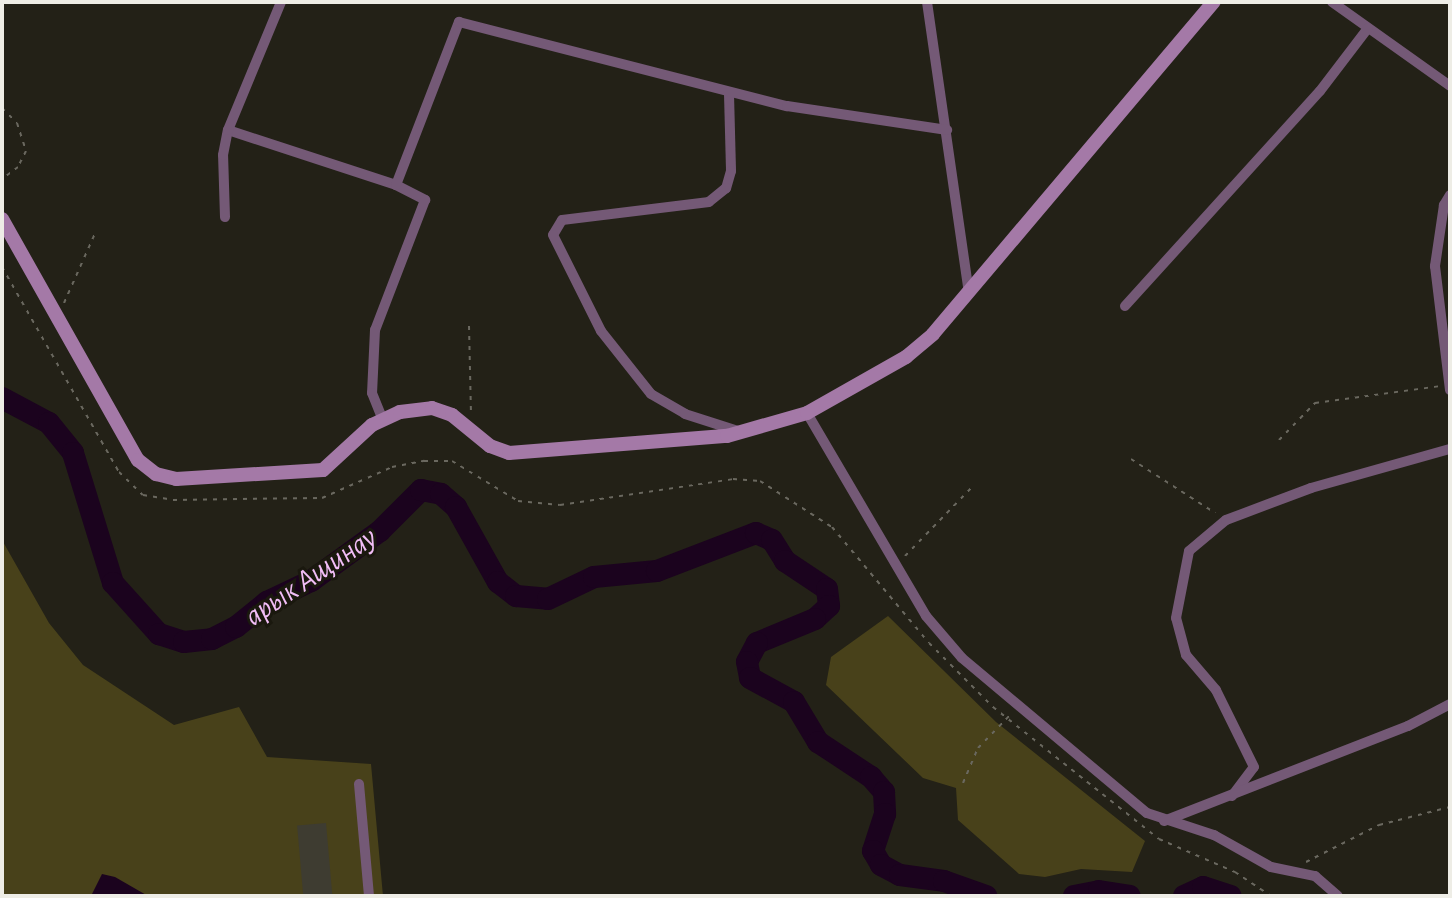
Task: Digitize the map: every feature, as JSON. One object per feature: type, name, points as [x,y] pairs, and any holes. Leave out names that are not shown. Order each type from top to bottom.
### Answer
[{"type":"main road","points":[[2,219],[138,460],[156,474],[176,479],[323,470],[383,420],[432,408],[452,415],[471,431],[509,453],[741,432],[807,413],[906,357],[969,292],[1214,2]]},
{"type":"street","points":[[225,217],[223,155],[228,130],[240,90],[281,2]]},
{"type":"street","points":[[927,2],[969,292]]},
{"type":"street","points":[[1332,2],[1450,86]]},
{"type":"street","points":[[396,185],[459,22],[729,94],[947,130]]},
{"type":"street","points":[[1125,306],[1320,91],[1368,28]]},
{"type":"street","points":[[729,94],[731,171],[726,188],[709,202],[562,220],[553,235],[601,331],[651,394],[685,414],[741,432]]},
{"type":"street","points":[[228,130],[396,185],[425,200],[375,330],[372,393],[383,420]]},
{"type":"street","points":[[1449,388],[1435,266],[1444,205],[1450,195]]},
{"type":"street","points":[[807,413],[926,616],[953,648],[1017,705],[1162,822],[1214,835],[1271,867],[1315,876],[1338,896]]},
{"type":"street","points":[[1232,796],[1254,767],[1216,690],[1186,655],[1176,618],[1189,551],[1226,520],[1311,488],[1450,449]]},
{"type":"street","points":[[1162,822],[1408,726],[1450,704]]},
{"type":"street","points":[[359,784],[369,896]]},
{"type":"path","points":[[2,108],[17,123],[26,151],[18,167],[2,179]]},
{"type":"path","points":[[57,319],[96,231]]},
{"type":"path","points":[[2,267],[119,472],[143,495],[173,500],[322,498],[392,467],[424,461],[452,461],[518,501],[560,505],[733,479],[760,481],[832,527],[929,643],[1007,718],[1159,839],[1235,872],[1271,896]]},
{"type":"path","points":[[469,326],[471,431]]},
{"type":"path","points":[[1279,440],[1315,403],[1449,388]]},
{"type":"path","points":[[1131,459],[1226,520]]},
{"type":"path","points":[[896,566],[973,486]]},
{"type":"path","points":[[963,783],[978,748],[1017,705]]},
{"type":"path","points":[[1291,870],[1379,825],[1450,807]]},
{"type":"shaded area","points":[[2,540],[49,623],[83,665],[174,725],[239,707],[267,757],[371,764],[383,896],[2,896]]},
{"type":"shaded area","points":[[888,616],[996,722],[1145,841],[1132,872],[1081,869],[1045,877],[1019,874],[958,820],[956,788],[923,778],[826,685],[831,657]]},
{"type":"shaded area","points":[[102,874],[115,877],[148,896],[91,896]]},
{"type":"building","points":[[326,823],[332,896],[303,896],[297,826]]},
{"type":"waterway","name":"арык Ащинау","points":[[2,398],[49,423],[73,453],[113,583],[159,634],[184,642],[212,639],[236,627],[267,602],[311,581],[380,531],[421,490],[441,494],[456,507],[498,582],[516,596],[548,599],[594,577],[657,571],[756,533],[772,540],[785,561],[827,589],[829,606],[815,619],[757,643],[747,662],[750,678],[794,702],[818,742],[871,777],[884,792],[885,814],[873,851],[881,865],[900,875],[944,881],[986,896]]},
{"type":"waterway","name":"арык Ащинау","points":[[1184,896],[1203,887],[1231,896]]},
{"type":"waterway","name":"арык Ащинау","points":[[1074,896],[1099,891],[1130,896]]}]
